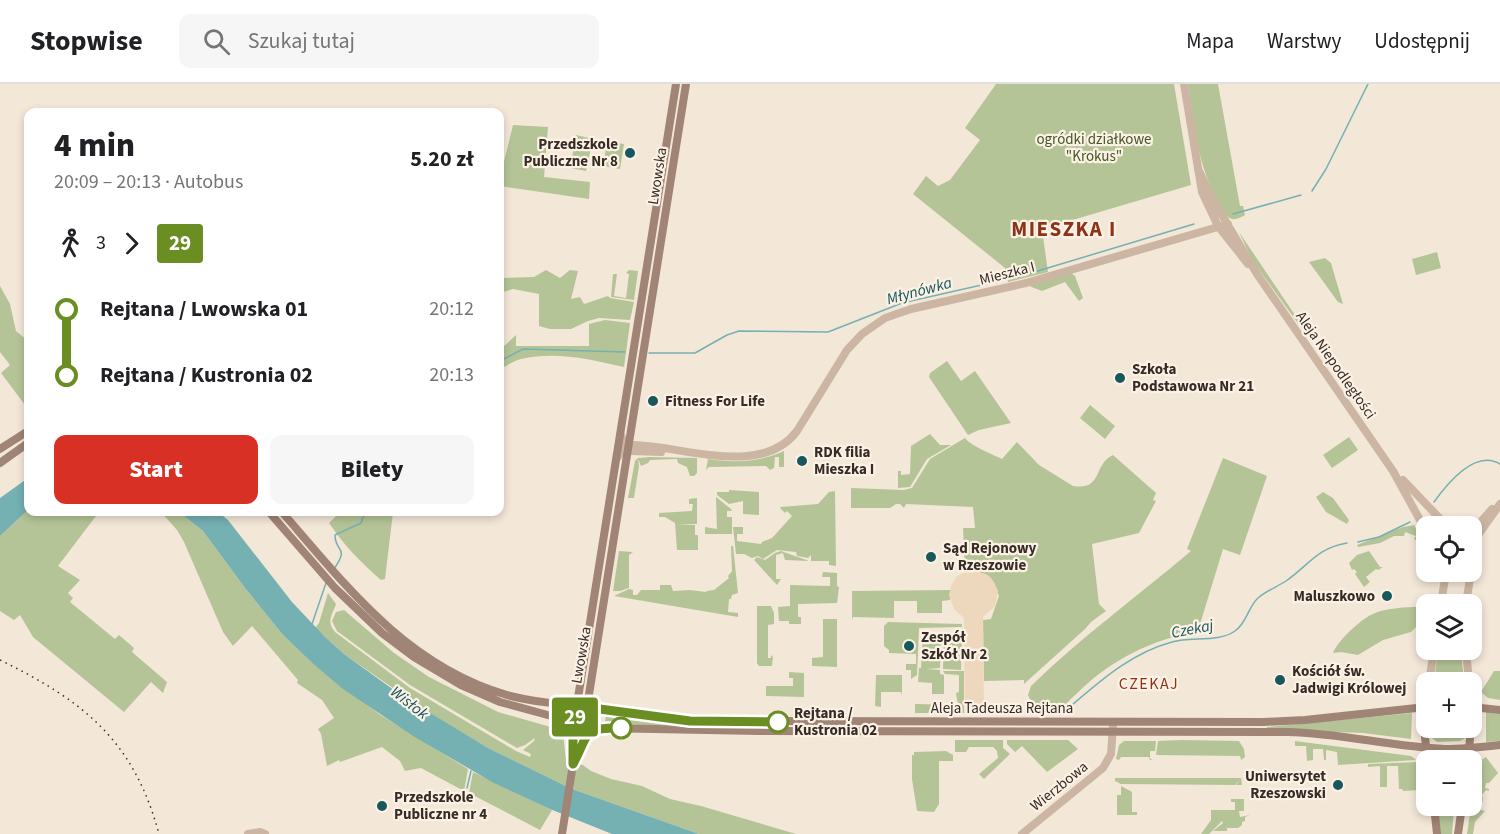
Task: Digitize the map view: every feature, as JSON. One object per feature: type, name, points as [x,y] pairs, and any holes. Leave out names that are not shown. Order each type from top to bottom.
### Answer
[{"type":"main road","name":"Lwowska","points":[[581,706],[625,466],[627,448],[625,434],[647,270],[676,84]]},
{"type":"main road","name":"Lwowska","points":[[562,834],[617,458],[625,434],[654,284],[686,84]]},
{"type":"main road","points":[[647,270],[652,272],[654,284]]},
{"type":"main road","points":[[0,449],[24,434]]},
{"type":"main road","points":[[0,463],[24,446]]},
{"type":"main road","name":"Aleja Tadeusza Rejtana","points":[[272,516],[335,588],[389,639],[445,677],[500,702],[561,718],[580,720],[601,728],[766,731],[1307,732],[1426,747],[1469,748]]},
{"type":"main road","name":"Aleja Tadeusza Rejtana","points":[[285,516],[364,606],[389,628],[414,648],[451,671],[509,695],[701,721],[1292,721],[1416,707]]},
{"type":"main road","points":[[1482,708],[1500,710]]},
{"type":"main road","points":[[561,718],[569,726],[577,743],[590,732],[601,728]]},
{"type":"main road","points":[[1426,738],[1426,750]]},
{"type":"main road","points":[[1470,738],[1469,748],[1500,745]]},
{"type":"main road","points":[[1436,816],[1437,834]]},
{"type":"main road","points":[[1458,834],[1460,818]]},
{"type":"street","name":"Aleja Niepodległości","points":[[1184,84],[1202,192],[1218,226],[1257,274],[1394,471],[1418,516]]},
{"type":"street","name":"Aleja Niepodległości","points":[[1198,169],[1213,200],[1257,274]]},
{"type":"street","name":"Mieszka I","points":[[627,448],[737,456],[783,446],[798,431],[847,350],[870,327],[892,315],[1026,283],[1228,224]]},
{"type":"street","points":[[625,434],[638,449],[625,466]]},
{"type":"street","points":[[617,458],[627,448]]},
{"type":"street","name":"Aleja Niepodległości","points":[[1394,471],[1437,516]]},
{"type":"street","points":[[1482,520],[1500,503]]},
{"type":"street","points":[[1482,529],[1500,503]]},
{"type":"street","name":"Wierzbowa","points":[[1022,834],[1103,768],[1111,754],[1113,722]]},
{"type":"street","points":[[248,834],[260,833]]},
{"type":"green space","name":"ogródki działkowe \"Krokus\"","points":[[996,84],[1174,84],[1191,185],[1042,229],[1048,272],[1008,282],[1005,268],[913,194],[926,176],[938,186],[950,180],[980,140],[965,128]]},
{"type":"green space","points":[[1188,84],[1218,84],[1240,206],[1243,206],[1245,215],[1239,218],[1232,219],[1226,215],[1206,176],[1195,132]]},
{"type":"green space","points":[[513,125],[548,127],[544,177],[590,182],[589,199],[504,187],[504,162]]},
{"type":"green space","points":[[576,135],[593,139],[586,171],[570,168]]},
{"type":"green space","points":[[611,142],[624,144],[620,169],[603,166],[607,143],[611,144]]},
{"type":"green space","points":[[1239,232],[1303,327],[1302,329],[1252,260]]},
{"type":"green space","points":[[1437,252],[1441,268],[1416,275],[1412,259]]},
{"type":"green space","points":[[1325,258],[1331,263],[1343,304],[1338,302],[1309,262]]},
{"type":"green space","points":[[546,270],[560,278],[570,270],[578,271],[571,299],[580,297],[584,304],[608,296],[634,302],[630,320],[599,318],[571,329],[550,329],[539,326],[539,294],[513,289],[504,292],[504,278],[534,277]]},
{"type":"green space","points":[[629,270],[638,271],[634,300],[611,297],[613,274],[617,274],[614,296],[626,298],[629,274],[626,273]]},
{"type":"green space","points":[[1071,273],[1075,276],[1083,298],[1079,301],[1065,282],[1042,291],[1029,286]]},
{"type":"green space","points":[[0,286],[10,304],[16,331],[24,338],[24,404],[1,373],[10,365],[0,352]]},
{"type":"green space","points":[[605,320],[630,323],[624,367],[560,356],[521,359],[504,367],[504,346],[516,335],[516,346],[589,346],[589,324]]},
{"type":"green space","points":[[947,361],[961,381],[975,371],[1011,423],[979,430],[968,435],[929,377],[930,373]]},
{"type":"green space","points":[[1090,405],[1115,426],[1105,439],[1080,418]]},
{"type":"green space","points":[[930,434],[940,445],[951,445],[927,459],[910,487],[898,488],[898,471],[901,471],[901,475],[910,474],[911,446]]},
{"type":"green space","points":[[1349,437],[1358,450],[1332,468],[1323,455]]},
{"type":"green space","points":[[965,438],[977,447],[1002,459],[1017,442],[1039,465],[1073,486],[1089,485],[1094,481],[1107,459],[1113,455],[1156,493],[1153,500],[1156,501],[1139,533],[1092,544],[1099,604],[1106,611],[1024,684],[1024,680],[984,681],[983,620],[991,619],[999,596],[991,578],[974,570],[965,572],[963,528],[975,528],[973,507],[906,504],[904,508],[896,504],[890,508],[851,508],[851,488],[904,490],[912,488],[930,459]]},
{"type":"green space","points":[[784,451],[784,467],[779,467],[779,457],[775,457],[774,468],[770,470],[766,466],[709,467],[706,470],[708,459],[747,461]]},
{"type":"green space","points":[[638,458],[697,458],[697,473],[690,476],[687,467],[678,463],[677,459],[650,460],[641,466],[638,459],[634,498],[628,498],[635,461]]},
{"type":"green space","points":[[1223,458],[1267,476],[1240,555],[1223,549],[1197,634],[1172,638],[1145,647],[1093,678],[1057,712],[1036,711],[1028,695],[1031,686],[1089,634],[1191,551],[1187,549]]},
{"type":"green space","points":[[729,490],[759,492],[759,515],[743,514],[743,501],[729,504],[717,495],[717,492],[729,492]]},
{"type":"green space","points":[[835,491],[836,566],[829,565],[829,561],[811,561],[811,555],[808,558],[797,556],[796,552],[777,550],[763,559],[758,556],[752,558],[744,554],[736,554],[733,527],[743,527],[743,534],[737,534],[737,541],[761,544],[772,538],[792,516],[787,511],[785,513],[781,507],[818,504],[829,492]]},
{"type":"green space","points":[[1323,492],[1333,498],[1349,520],[1347,524],[1326,512],[1316,497]]},
{"type":"green space","points":[[716,497],[732,511],[727,511],[727,517],[732,517],[732,534],[705,534],[705,527],[717,529]]},
{"type":"green space","points":[[697,498],[697,524],[677,524],[695,525],[698,550],[677,550],[675,523],[665,517],[659,517],[659,513],[692,511],[693,504],[689,504],[689,499]]},
{"type":"green space","points":[[24,514],[24,516],[96,516],[58,566],[80,580],[68,593],[73,598],[70,602],[115,639],[119,635],[134,648],[132,652],[167,682],[163,693],[151,682],[124,712],[33,637],[20,615],[14,620],[0,611],[0,536]]},
{"type":"green space","points":[[165,516],[184,516],[203,531],[283,635],[311,662],[379,714],[468,769],[464,791],[421,768],[405,771],[400,761],[382,747],[327,766],[318,729],[334,718],[322,700],[297,683],[298,680],[252,626],[233,646],[223,632],[177,530]]},
{"type":"green space","points":[[336,516],[393,516],[385,579],[381,580],[359,560],[329,523]]},
{"type":"green space","points":[[1414,525],[1416,536],[1405,532],[1404,536],[1394,536],[1380,543],[1358,547],[1357,545]]},
{"type":"green space","points":[[731,546],[733,546],[738,593],[729,599],[728,612],[738,613],[738,617],[614,596],[629,589],[633,590],[633,595],[637,595],[641,590],[660,590],[660,585],[671,585],[673,591],[706,592],[714,590],[729,578],[732,571]]},
{"type":"green space","points":[[619,551],[633,552],[629,555],[629,588],[613,591]]},
{"type":"green space","points":[[781,551],[809,561],[785,560],[783,553],[776,555],[776,579],[781,579],[777,585],[754,560],[757,557],[765,560]]},
{"type":"green space","points":[[1369,551],[1380,567],[1383,567],[1376,569],[1366,577],[1370,582],[1364,587],[1355,574],[1357,572],[1352,570],[1349,563],[1357,555]]},
{"type":"green space","points":[[823,572],[837,573],[837,586],[839,587],[837,603],[798,604],[798,617],[801,617],[801,624],[779,621],[778,607],[790,606],[790,585],[830,586],[830,577],[822,577]]},
{"type":"green space","points":[[950,590],[950,600],[942,601],[942,613],[917,613],[917,601],[894,601],[894,618],[853,617],[852,620],[852,591]]},
{"type":"green space","points":[[328,593],[336,604],[330,621],[335,632],[410,688],[516,751],[530,757],[531,754],[523,750],[535,738],[517,748],[410,685],[337,631],[332,621],[336,612],[344,610],[394,653],[429,677],[498,712],[561,730],[566,761],[583,765],[611,779],[642,786],[670,799],[796,834],[699,834],[572,789],[488,748],[433,716],[344,654],[315,628],[319,623]]},
{"type":"green space","points":[[757,606],[771,606],[774,613],[774,624],[768,625],[768,658],[771,658],[771,655],[773,657],[772,666],[759,666],[757,663]]},
{"type":"green space","points":[[1416,607],[1416,627],[1411,632],[1383,640],[1358,655],[1333,653],[1357,624],[1380,611]]},
{"type":"green space","points":[[823,619],[837,619],[837,667],[812,666],[812,658],[823,657]]},
{"type":"green space","points":[[888,622],[962,624],[962,627],[919,628],[917,675],[911,679],[911,670],[906,670],[906,664],[916,664],[916,654],[889,653],[884,646],[884,626]]},
{"type":"green space","points":[[923,634],[941,635],[940,668],[927,669],[940,670],[940,674],[944,675],[944,694],[932,694],[932,683],[918,682]]},
{"type":"green space","points":[[944,635],[962,635],[961,670],[943,669]]},
{"type":"green space","points":[[1437,660],[1462,660],[1463,672],[1435,672]]},
{"type":"green space","points":[[943,671],[964,671],[964,713],[915,713],[915,704],[958,705],[956,693],[959,692],[959,675],[945,674]]},
{"type":"green space","points":[[1494,671],[1500,671],[1500,700],[1488,698],[1482,690]]},
{"type":"green space","points":[[789,672],[804,673],[804,697],[766,696],[766,686],[793,686],[793,678],[789,678]]},
{"type":"green space","points":[[876,675],[902,675],[902,695],[901,692],[881,692],[881,707],[875,706]]},
{"type":"green space","points":[[1486,712],[1500,714],[1500,741],[1486,742]]},
{"type":"green space","points":[[606,713],[681,722],[681,726],[605,724]]},
{"type":"green space","points":[[1412,713],[1411,739],[1363,733],[1267,729],[1267,727]]},
{"type":"green space","points":[[1432,738],[1465,738],[1460,741],[1437,742]]},
{"type":"green space","points":[[955,740],[1003,740],[1003,748],[1010,754],[984,779],[979,774],[998,758],[997,751],[993,747],[969,747],[966,752],[955,752]]},
{"type":"green space","points":[[1007,740],[1068,740],[1078,749],[1047,772],[1022,746],[1015,752],[1007,744]]},
{"type":"green space","points":[[1124,741],[1156,741],[1155,751],[1150,751],[1152,760],[1150,760],[1149,757],[1116,759],[1119,745]]},
{"type":"green space","points":[[1158,741],[1239,741],[1244,749],[1245,757],[1241,760],[1240,756],[1156,755]]},
{"type":"green space","points":[[1295,741],[1411,756],[1416,760],[1338,765],[1337,752],[1326,750],[1326,760],[1324,760],[1323,749],[1313,749],[1313,760],[1307,761],[1306,746],[1295,746]]},
{"type":"green space","points":[[946,751],[953,755],[953,761],[939,761],[939,804],[934,812],[917,811],[912,779],[912,755],[914,752]]},
{"type":"green space","points":[[1486,757],[1498,773],[1489,783],[1486,783],[1485,788],[1489,791],[1486,790],[1482,795],[1482,759]]},
{"type":"green space","points":[[1416,762],[1416,790],[1399,789],[1398,766],[1387,766],[1387,787],[1380,787],[1380,766],[1368,767],[1368,764]]},
{"type":"green space","points":[[473,772],[552,810],[540,830],[469,793]]},
{"type":"green space","points":[[1115,778],[1241,778],[1242,785],[1236,785],[1240,779],[1235,785],[1121,784],[1115,781]]},
{"type":"green space","points":[[1121,786],[1132,792],[1132,812],[1137,812],[1137,815],[1117,815],[1117,795],[1121,795]]},
{"type":"green space","points":[[1231,799],[1244,799],[1244,811],[1239,811],[1240,817],[1250,815],[1245,817],[1242,825],[1238,828],[1227,828],[1227,831],[1213,831],[1223,823],[1222,821],[1209,834],[1201,834],[1211,820],[1211,810],[1235,810],[1235,802],[1231,802]]},
{"type":"green space","points":[[1439,816],[1453,816],[1452,834],[1440,834]]},
{"type":"green space","points":[[1470,816],[1480,816],[1475,822],[1473,834],[1467,834]]},
{"type":"shaded area","points":[[974,570],[988,575],[998,591],[995,606],[983,617],[984,713],[965,713],[964,618],[954,609],[949,595],[956,577]]},
{"type":"water","points":[[24,481],[24,514],[0,536],[0,498]]},
{"type":"water","name":"Wisłok","points":[[184,516],[223,516],[228,520],[292,602],[324,636],[344,654],[402,696],[488,748],[572,789],[699,834],[612,834],[492,782],[413,736],[343,689],[283,635],[203,531]]},
{"type":"waterway","name":"Młynówka","points":[[1312,191],[1326,169],[1368,84]]},
{"type":"waterway","name":"Młynówka","points":[[1233,214],[1301,195]]},
{"type":"waterway","name":"Młynówka","points":[[649,353],[695,353],[739,331],[828,332],[902,303],[1021,276],[1194,224]]},
{"type":"waterway","name":"Młynówka","points":[[504,359],[523,349],[625,352]]},
{"type":"waterway","name":"Czekaj","points":[[1434,502],[1454,478],[1472,465],[1481,461],[1500,464]]},
{"type":"waterway","name":"Młynówka","points":[[334,569],[341,557],[335,535],[361,523],[364,516]]},
{"type":"waterway","name":"Czekaj","points":[[1358,542],[1379,537],[1410,522]]},
{"type":"waterway","name":"Czekaj","points":[[1065,711],[1115,670],[1142,654],[1179,640],[1221,637],[1235,631],[1261,596],[1286,581],[1321,553],[1347,543]]},
{"type":"waterway","name":"Młynówka","points":[[312,624],[326,583]]},
{"type":"waterway","points":[[467,788],[471,771]]},
{"type":"railway","points":[[0,660],[57,691],[102,728],[120,749],[135,773],[159,834]]},
{"type":"bus line","name":"29","points":[[621,728],[601,728],[590,732],[580,746],[573,764],[577,706],[690,721],[778,722]]},
{"type":"place","name":"Przedszkole Publiczne Nr 8","points":[[630,153]]},
{"type":"place","name":"Szkoła Podstawowa Nr 21","points":[[1120,378]]},
{"type":"place","name":"Fitness For Life","points":[[653,401]]},
{"type":"place","name":"RDK filia Mieszka I","points":[[802,461]]},
{"type":"place","name":"Sąd Rejonowy w Rzeszowie","points":[[931,557]]},
{"type":"place","name":"Maluszkowo","points":[[1387,596]]},
{"type":"place","name":"Zespół Szkół Nr 2","points":[[909,646]]},
{"type":"place","name":"Kościół św. Jadwigi Królowej","points":[[1280,680]]},
{"type":"place","name":"Rejtana / Kustronia 02","points":[[778,722]]},
{"type":"place","name":"Uniwersytet Rzeszowski","points":[[1338,785]]},
{"type":"place","name":"Przedszkole Publiczne nr 4","points":[[382,806]]},
{"type":"district","name":"MIESZKA I","points":[[1064,229]]},
{"type":"district","name":"CZEKAJ","points":[[1149,683]]}]
